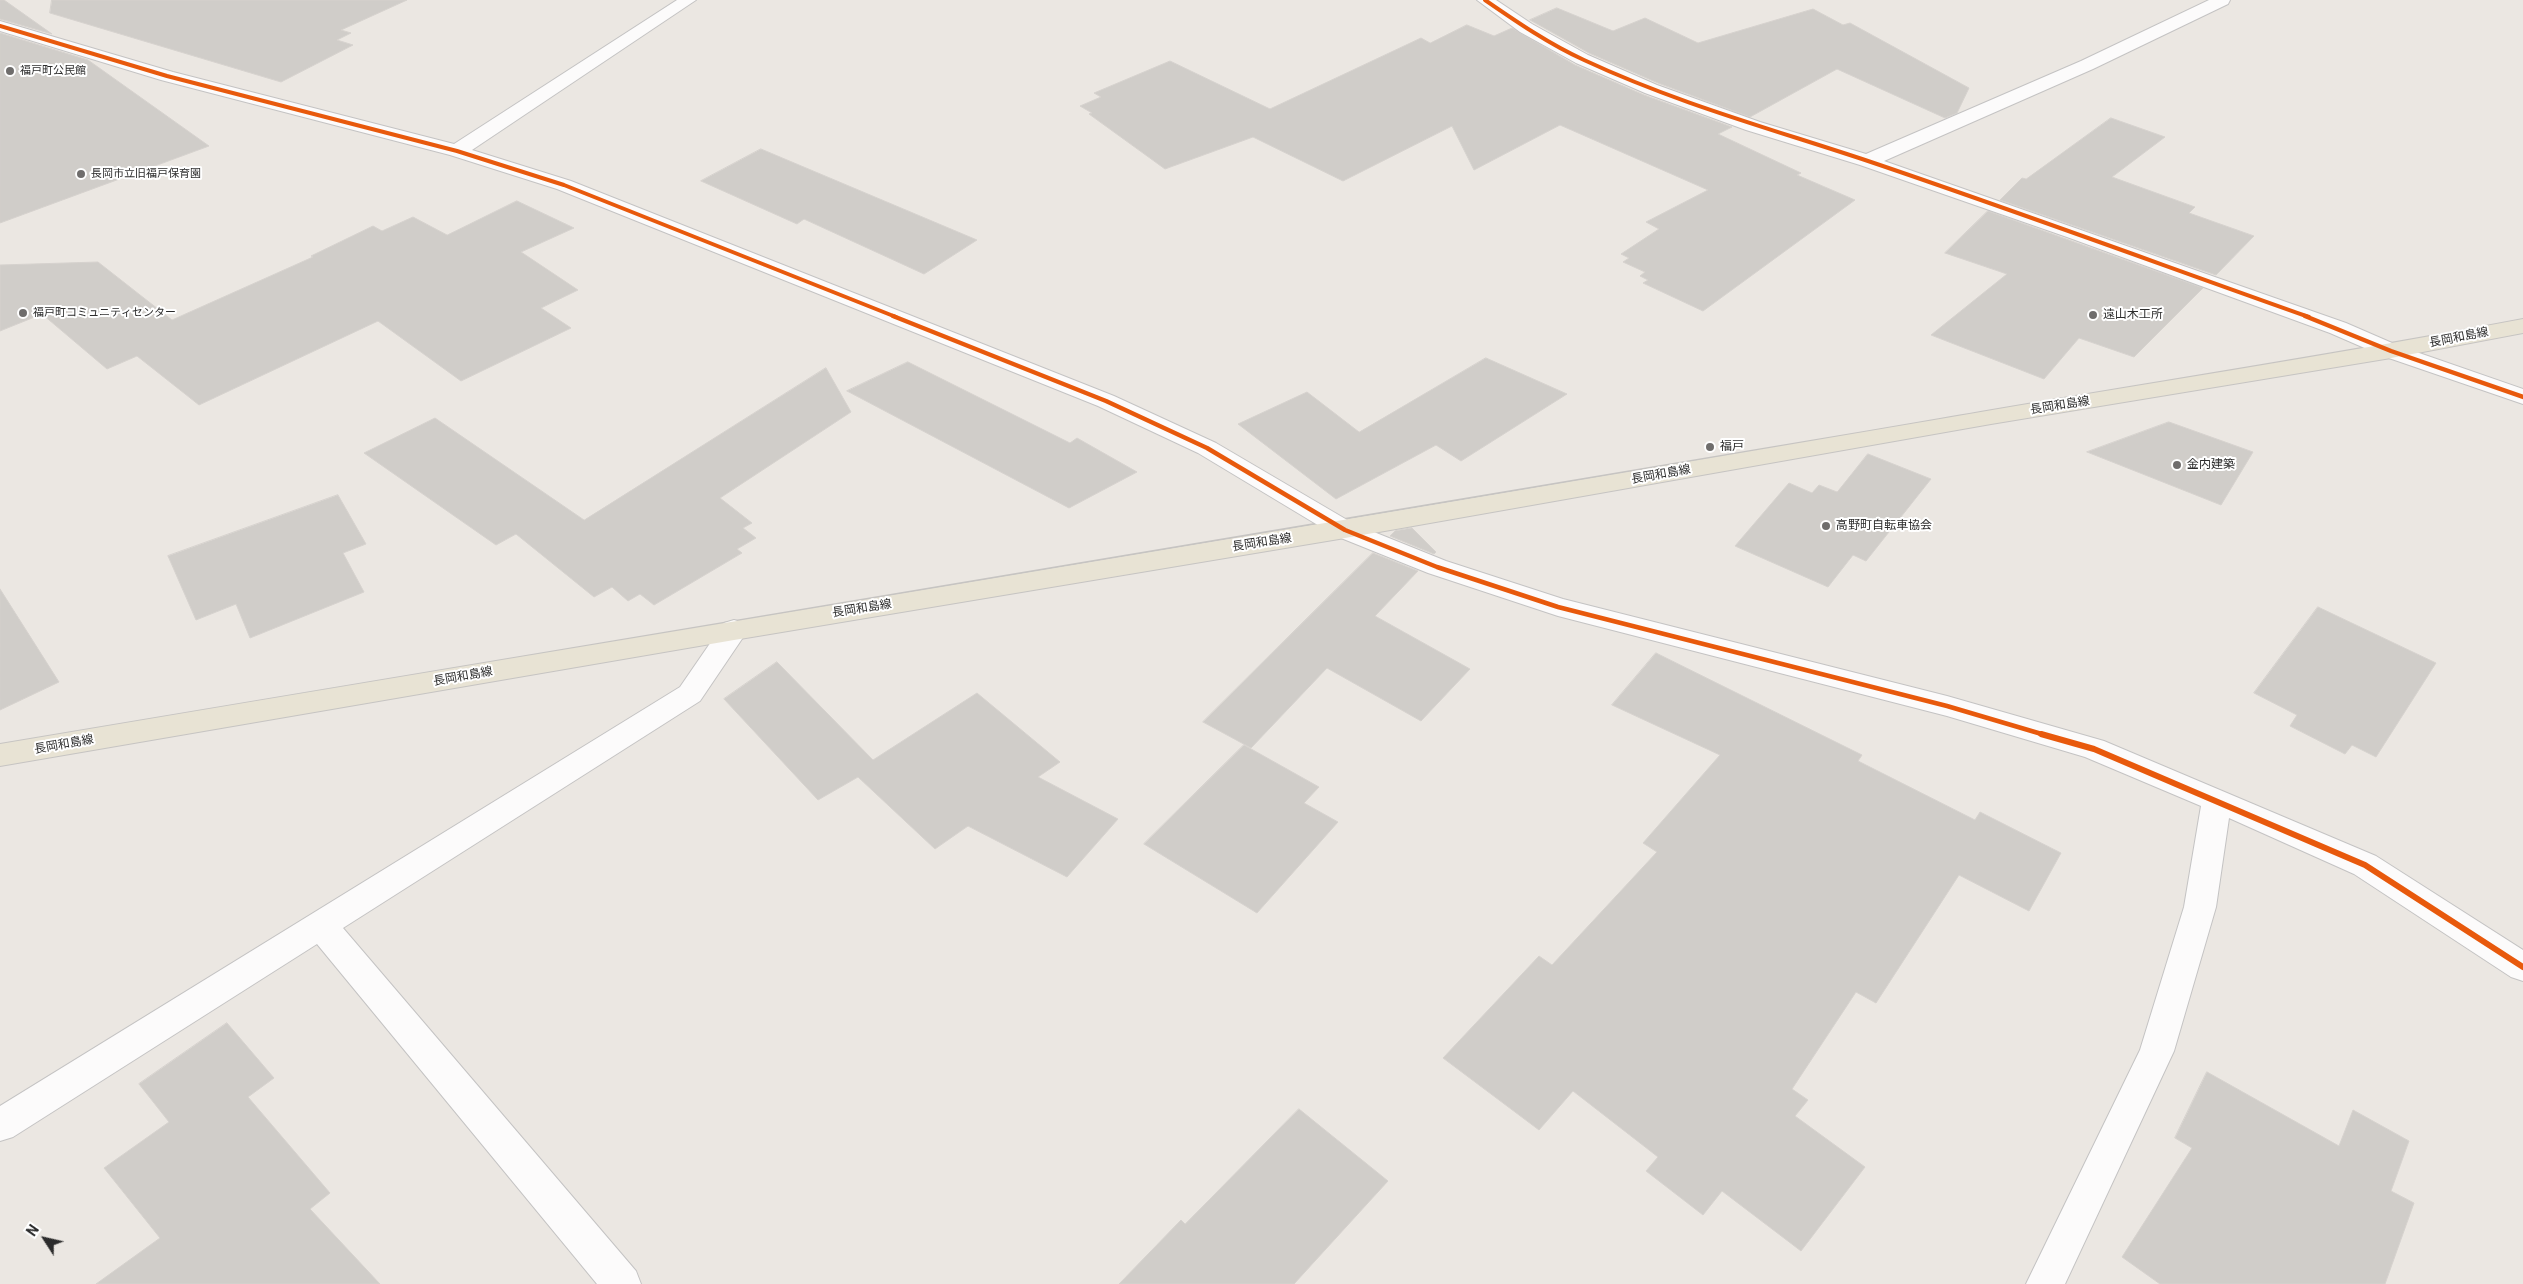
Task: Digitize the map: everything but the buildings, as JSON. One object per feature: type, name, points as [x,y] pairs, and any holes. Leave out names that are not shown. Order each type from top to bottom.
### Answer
[{"type":"main road","name":"長岡和島線","points":[[0,755],[734,630],[1345,530],[1991,417],[2391,351],[2523,326]]},
{"type":"street","points":[[457,151],[688,0]]},
{"type":"street","points":[[1485,0],[1526,28],[1582,59],[1642,85],[1753,126],[1867,161],[2328,324],[2391,351],[2523,397]]},
{"type":"street","points":[[1867,161],[2087,64],[2222,0]]},
{"type":"street","points":[[0,26],[167,76],[457,151],[601,199],[1106,401],[1207,448],[1345,530],[1437,567],[1558,607],[1947,706],[2094,749],[2217,800],[2365,865],[2523,967]]},
{"type":"street","points":[[0,1125],[320,924],[549,784],[690,694],[734,630]]},
{"type":"street","points":[[2045,1284],[2157,1051],[2200,907],[2217,800]]},
{"type":"street","points":[[320,924],[622,1284]]},
{"type":"cycle path","points":[[1485,0],[1526,28],[1582,59],[1651,89],[1753,126],[1867,161],[2074,233],[2338,328],[2391,351],[2523,397]]},
{"type":"cycle path","points":[[0,26],[167,76],[457,151],[564,185],[1106,401],[1207,448],[1345,530],[1437,567],[1558,607],[1947,706],[2094,749],[2217,800],[2365,865],[2523,967]]},
{"type":"place","name":"福戸町公民館","points":[[10,71]]},
{"type":"place","name":"長岡市立旧福戸保育園","points":[[81,174]]},
{"type":"place","name":"福戸町コミュニティセンター","points":[[23,313]]},
{"type":"place","name":"遠山木工所","points":[[2093,315]]},
{"type":"place","name":"福戸","points":[[1710,447]]},
{"type":"place","name":"金内建築","points":[[2177,465]]},
{"type":"place","name":"高野町自転車協会","points":[[1826,526]]}]
